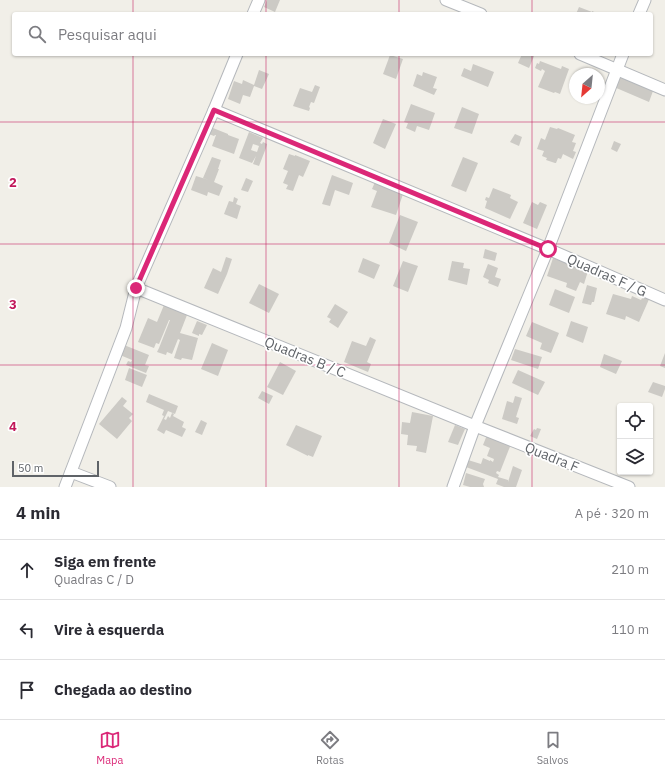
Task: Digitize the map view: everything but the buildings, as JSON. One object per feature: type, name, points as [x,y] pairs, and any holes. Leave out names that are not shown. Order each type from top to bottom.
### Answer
[{"type":"street","points":[[254,12],[259,0]]},
{"type":"street","points":[[446,0],[476,12]]},
{"type":"street","points":[[640,12],[645,0]]},
{"type":"street","points":[[65,487],[126,328],[136,288],[236,56]]},
{"type":"street","points":[[585,56],[665,90]]},
{"type":"street","points":[[453,487],[475,426],[548,249],[622,56]]},
{"type":"street","name":"Quadras F / G","points":[[214,110],[548,249],[665,300]]},
{"type":"street","name":"Quadras B / C","points":[[136,288],[475,426]]},
{"type":"street","name":"Quadra F","points":[[475,426],[629,487]]},
{"type":"street","points":[[71,472],[110,487]]},
{"type":"route","points":[[136,288],[214,110],[548,249]]}]
